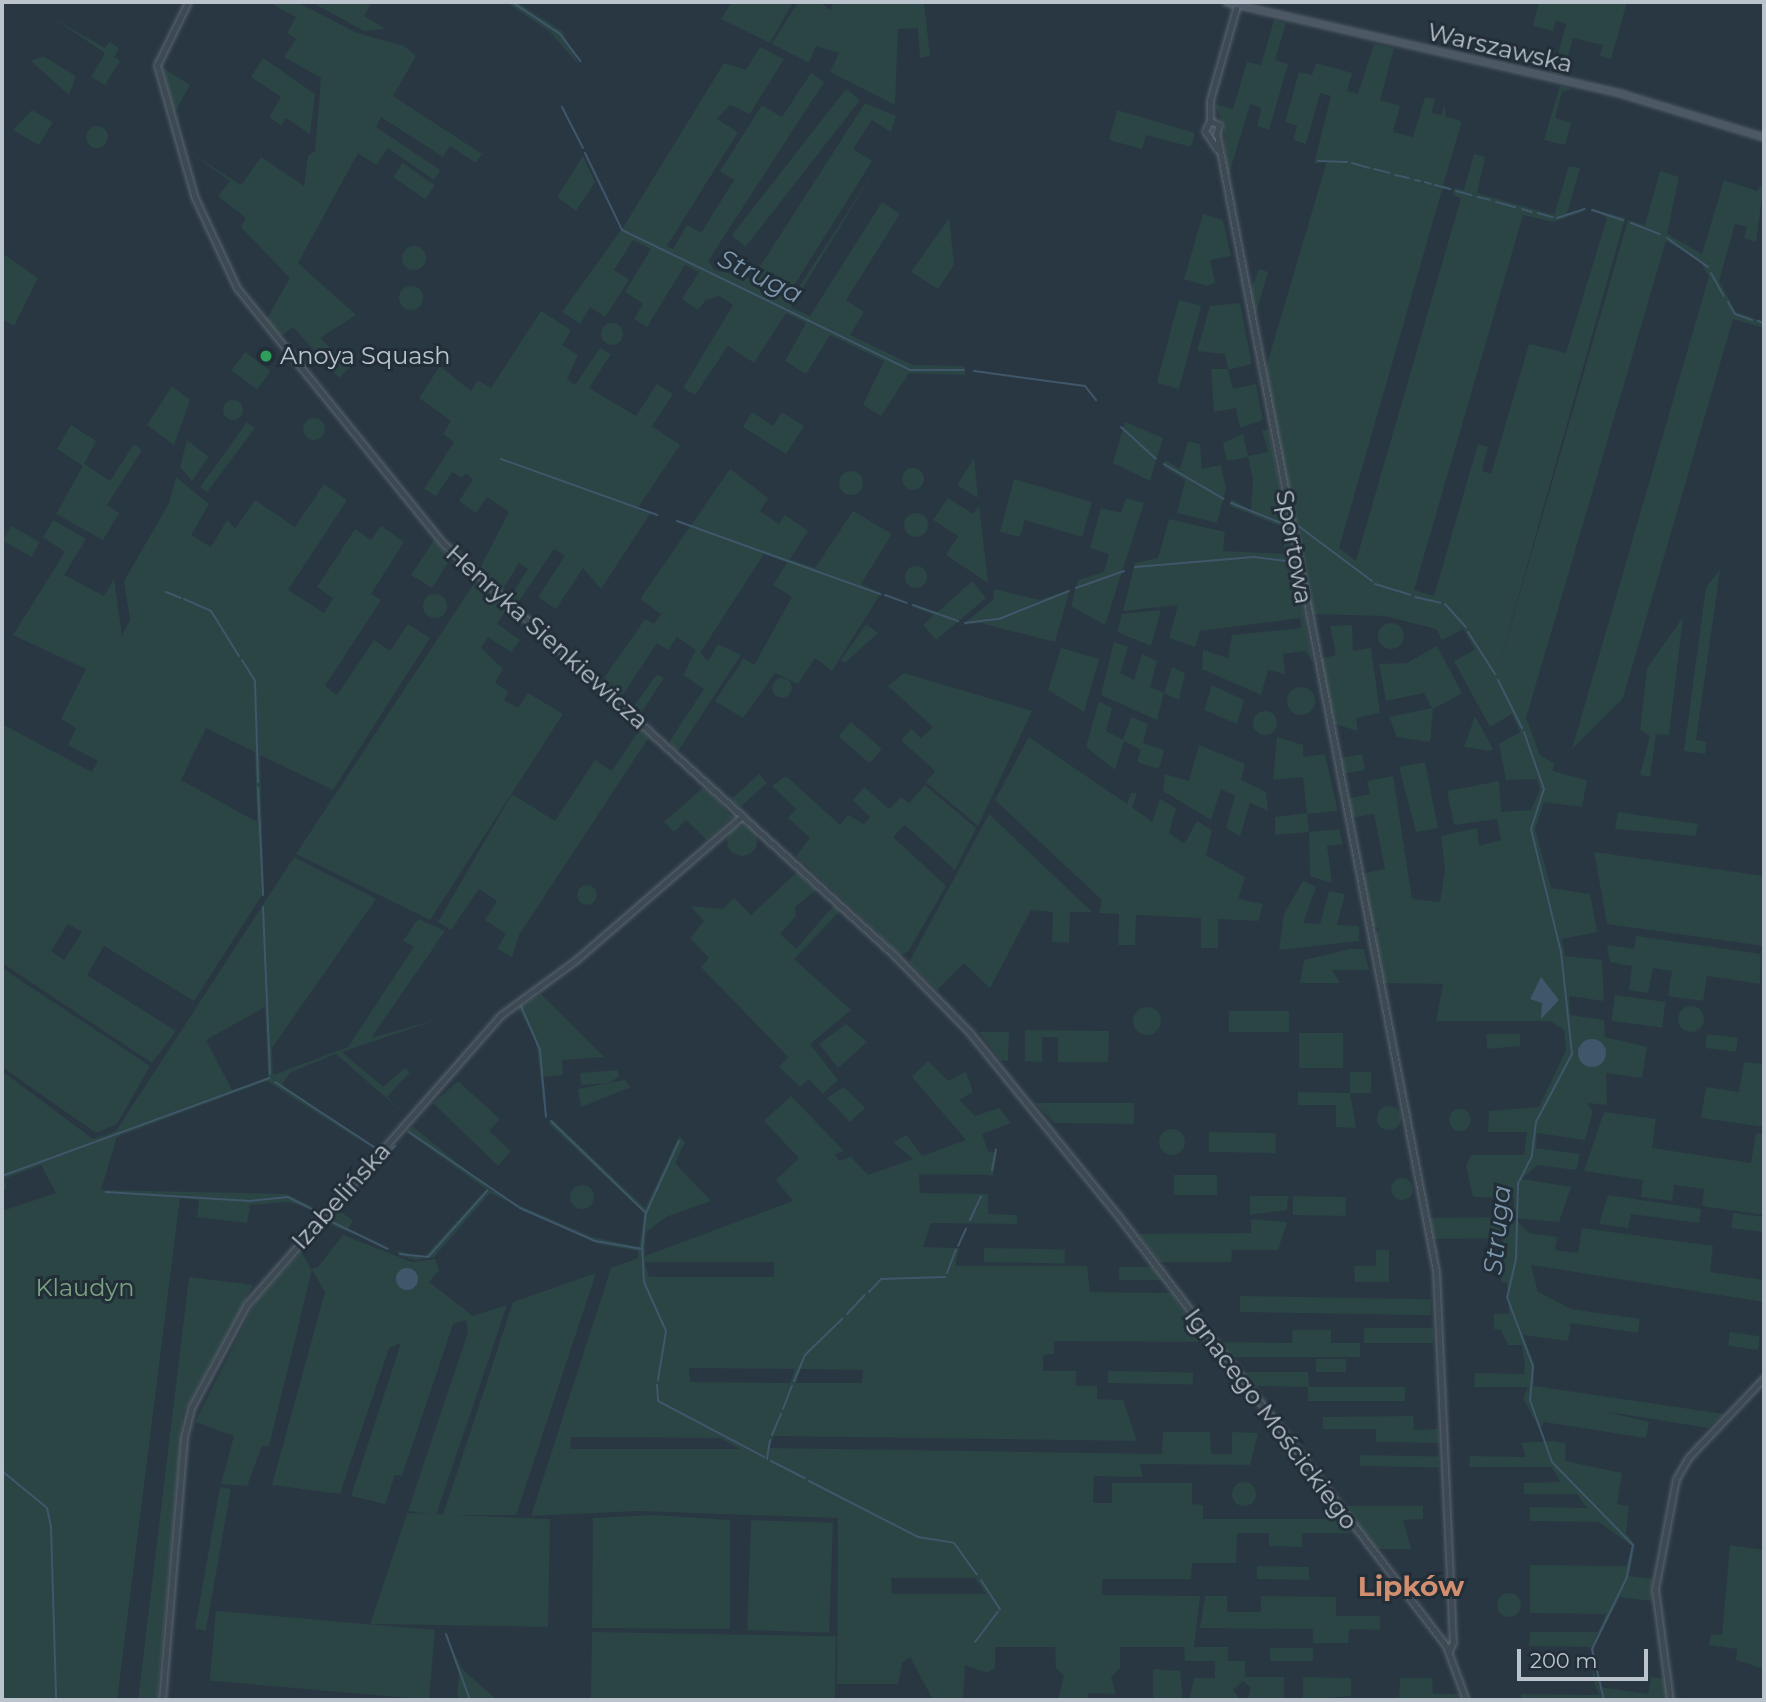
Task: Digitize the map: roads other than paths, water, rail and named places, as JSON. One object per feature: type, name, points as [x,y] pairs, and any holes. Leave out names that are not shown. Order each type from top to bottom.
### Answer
[{"type":"main road","name":"Warszawska","points":[[1226,2],[1623,94],[1764,137]]},
{"type":"street","name":"Henryka Sienkiewicza","points":[[188,2],[160,52],[158,72],[194,198],[237,288],[443,542],[956,1016],[1095,1186]]},
{"type":"street","points":[[1214,135],[1205,129],[1210,121],[1210,100],[1237,5]]},
{"type":"street","name":"Sportowa","points":[[1210,121],[1219,125],[1214,135],[1370,945],[1436,1271],[1453,1642],[1449,1651]]},
{"type":"street","name":"Izabelińska","points":[[162,1700],[187,1427],[247,1304],[500,1015],[576,960],[742,816]]},
{"type":"street","name":"Ignacego Mościckiego","points":[[1095,1186],[1449,1651]]},
{"type":"street","points":[[1671,1700],[1655,1589],[1676,1479],[1688,1458],[1764,1378]]},
{"type":"street","points":[[1449,1651],[1466,1700]]},
{"type":"water","points":[[1541,977],[1559,1000],[1541,1019],[1542,1003],[1530,999]]},
{"type":"water","points":[[1592,1039],[1602,1043],[1606,1053],[1602,1063],[1592,1067],[1582,1063],[1578,1053],[1582,1043]]},
{"type":"water","points":[[407,1268],[415,1271],[418,1279],[415,1287],[407,1290],[399,1287],[396,1279],[399,1271]]},
{"type":"waterway","name":"Struga","points":[[512,2],[560,34],[580,61]]},
{"type":"waterway","name":"Struga","points":[[562,107],[583,148]]},
{"type":"waterway","name":"Struga","points":[[585,153],[622,230],[910,370],[964,370]]},
{"type":"waterway","points":[[1318,161],[1347,162]]},
{"type":"waterway","points":[[1352,163],[1369,168]]},
{"type":"waterway","points":[[1374,169],[1390,173]]},
{"type":"waterway","points":[[1395,175],[1409,178]]},
{"type":"waterway","points":[[1415,180],[1420,181]]},
{"type":"waterway","points":[[1425,182],[1431,184]]},
{"type":"waterway","points":[[1435,185],[1450,189]]},
{"type":"waterway","points":[[1456,191],[1471,195]]},
{"type":"waterway","points":[[1478,197],[1490,200]]},
{"type":"waterway","points":[[1496,202],[1515,207]]},
{"type":"waterway","points":[[1522,209],[1532,212]]},
{"type":"waterway","points":[[1557,218],[1585,209]]},
{"type":"waterway","points":[[1592,210],[1623,220]]},
{"type":"waterway","points":[[1538,213],[1552,217]]},
{"type":"waterway","points":[[1631,223],[1660,234]]},
{"type":"waterway","points":[[1667,238],[1708,267]]},
{"type":"waterway","points":[[1711,273],[1724,296]]},
{"type":"waterway","points":[[1728,302],[1735,314],[1752,320]]},
{"type":"waterway","points":[[1758,321],[1764,323]]},
{"type":"waterway","name":"Struga","points":[[974,371],[1085,386],[1096,400]]},
{"type":"waterway","name":"Struga","points":[[1121,427],[1156,459]]},
{"type":"waterway","points":[[501,459],[657,515]]},
{"type":"waterway","name":"Struga","points":[[1164,464],[1224,499]]},
{"type":"waterway","name":"Struga","points":[[1231,503],[1286,525]]},
{"type":"waterway","points":[[677,521],[880,594]]},
{"type":"waterway","points":[[1286,522],[1289,539]]},
{"type":"waterway","name":"Struga","points":[[1293,522],[1372,581]]},
{"type":"waterway","points":[[1135,567],[1254,557],[1293,562],[1290,546]]},
{"type":"waterway","points":[[1076,588],[1124,571]]},
{"type":"waterway","name":"Struga","points":[[1375,584],[1410,595]]},
{"type":"waterway","points":[[965,623],[999,619],[1069,591]]},
{"type":"waterway","points":[[166,592],[181,598]]},
{"type":"waterway","points":[[885,595],[907,603]]},
{"type":"waterway","name":"Struga","points":[[1415,597],[1440,603]]},
{"type":"waterway","points":[[184,599],[211,611],[239,656]]},
{"type":"waterway","name":"Struga","points":[[1445,604],[1466,627]]},
{"type":"waterway","points":[[913,605],[958,621]]},
{"type":"waterway","name":"Struga","points":[[1468,632],[1495,674]]},
{"type":"waterway","points":[[242,660],[255,681],[258,782]]},
{"type":"waterway","name":"Struga","points":[[1498,680],[1522,728]]},
{"type":"waterway","name":"Struga","points":[[1524,732],[1544,789],[1531,829],[1561,952],[1572,1054],[1536,1122],[1532,1156],[1518,1183],[1516,1259],[1507,1297],[1533,1366],[1530,1400],[1552,1462],[1633,1545],[1627,1577],[1592,1649],[1604,1700]]},
{"type":"waterway","points":[[258,788],[263,895]]},
{"type":"waterway","points":[[263,907],[270,1074]]},
{"type":"waterway","points":[[521,1006],[540,1050],[546,1117]]},
{"type":"waterway","points":[[2,1176],[270,1078]]},
{"type":"waterway","points":[[275,1082],[377,1149]]},
{"type":"waterway","points":[[551,1121],[646,1213]]},
{"type":"waterway","points":[[409,1132],[520,1208],[595,1241],[642,1249]]},
{"type":"waterway","points":[[658,1380],[666,1331],[644,1282],[642,1249],[646,1213],[679,1141]]},
{"type":"waterway","points":[[386,1155],[395,1146]]},
{"type":"waterway","points":[[992,1170],[996,1149]]},
{"type":"waterway","points":[[400,1254],[428,1257],[487,1191]]},
{"type":"waterway","points":[[106,1192],[250,1201],[288,1197],[320,1213]]},
{"type":"waterway","points":[[970,1220],[981,1196]]},
{"type":"waterway","points":[[330,1221],[388,1249]]},
{"type":"waterway","points":[[958,1246],[966,1229]]},
{"type":"waterway","points":[[947,1273],[956,1250]]},
{"type":"waterway","points":[[869,1292],[881,1279],[945,1277]]},
{"type":"waterway","points":[[847,1314],[865,1295]]},
{"type":"waterway","points":[[794,1381],[805,1355],[842,1319]]},
{"type":"waterway","points":[[657,1385],[658,1401],[764,1457]]},
{"type":"waterway","points":[[783,1409],[792,1386]]},
{"type":"waterway","points":[[772,1435],[781,1414]]},
{"type":"waterway","points":[[767,1459],[770,1440]]},
{"type":"waterway","points":[[771,1461],[805,1478]]},
{"type":"waterway","points":[[2,1471],[47,1508],[51,1527],[56,1700]]},
{"type":"waterway","points":[[809,1481],[918,1537],[954,1543],[977,1575]]},
{"type":"waterway","points":[[981,1580],[1000,1609]]},
{"type":"waterway","points":[[975,1642],[998,1612]]},
{"type":"waterway","points":[[446,1634],[470,1700]]},
{"type":"place","name":"Anoya Squash","points":[[266,356]]},
{"type":"district","name":"Lipków","points":[[1411,1586]]},
{"type":"park label","name":"Klaudyn","points":[[85,1288]]}]
